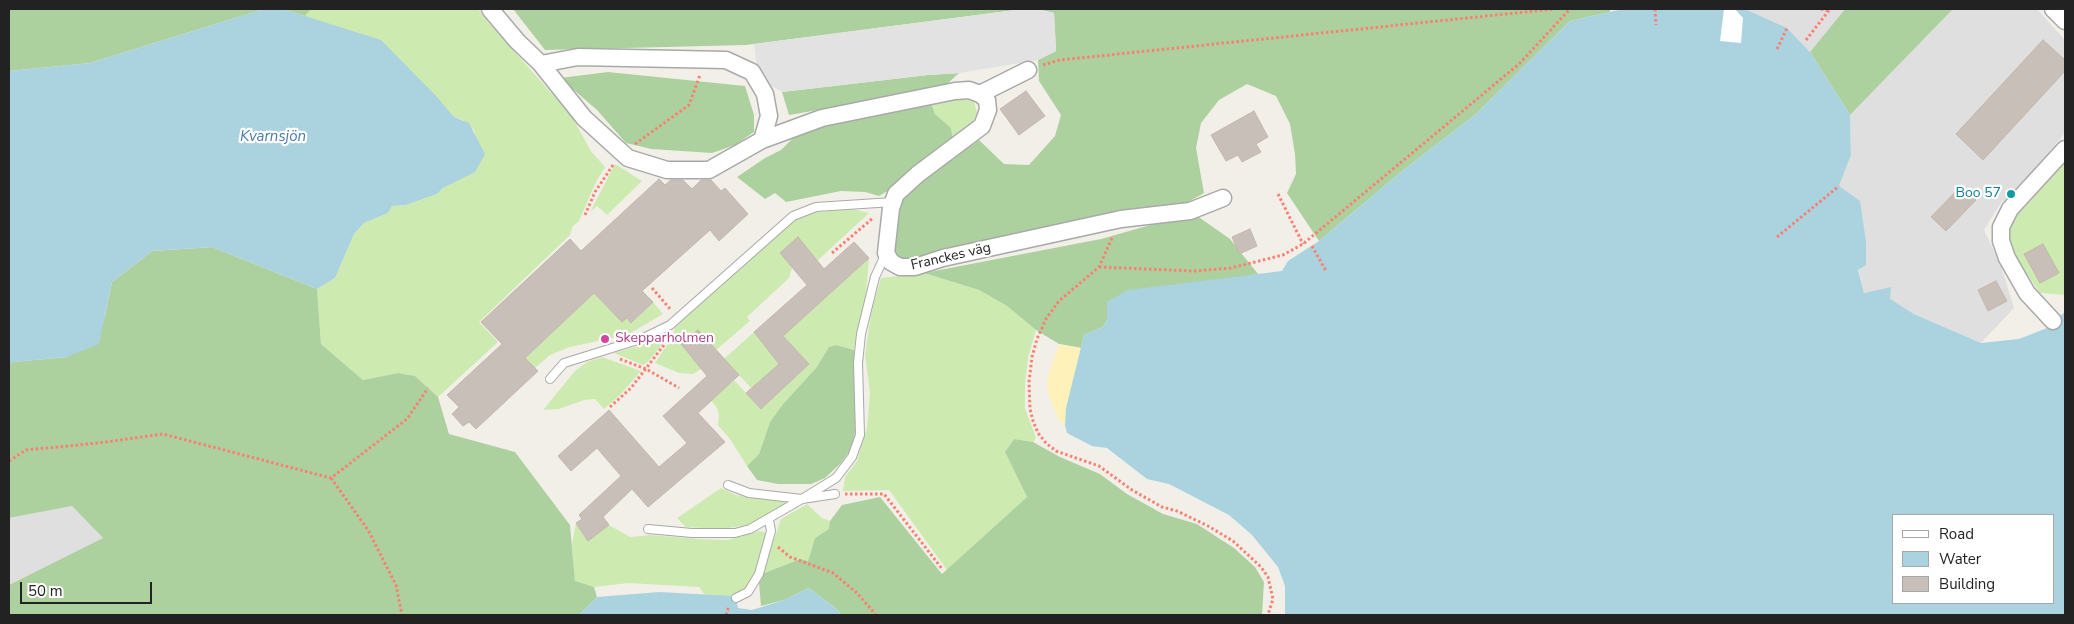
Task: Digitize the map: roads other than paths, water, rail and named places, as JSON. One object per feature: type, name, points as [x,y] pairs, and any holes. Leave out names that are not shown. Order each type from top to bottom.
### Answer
[{"type":"street","points":[[490,9],[517,41],[541,64],[584,118],[622,153],[628,158],[667,170],[709,170],[762,140],[822,118],[955,91],[969,90],[980,94],[987,100],[988,110],[982,126],[918,174],[896,194],[893,202],[886,253]]},
{"type":"street","points":[[2053,9],[2065,21]]},
{"type":"street","points":[[541,64],[578,57],[726,60],[752,72],[765,94],[769,116],[762,140]]},
{"type":"street","points":[[980,94],[1028,70]]},
{"type":"street","points":[[2053,321],[2027,293],[2007,258],[2001,241],[2001,227],[2010,209],[2065,149]]},
{"type":"street","name":"Franckes väg","points":[[886,253],[890,262],[900,267],[915,267],[944,258],[1121,220],[1182,212],[1224,198]]},
{"type":"lane","points":[[550,379],[564,363],[642,339],[670,325],[793,216],[816,207],[893,202]]},
{"type":"lane","points":[[648,529],[692,534],[720,534],[750,529],[769,520],[836,478],[852,456],[860,435],[858,363],[861,334],[875,277],[886,253]]},
{"type":"lane","points":[[728,485],[749,492],[802,499],[835,494]]},
{"type":"lane","points":[[736,598],[748,592],[756,582],[771,531],[769,520]]},
{"type":"water","name":"Kvarnsjön","points":[[264,9],[283,9],[381,40],[454,117],[469,123],[485,154],[475,172],[443,188],[437,194],[406,205],[392,206],[388,213],[364,223],[354,234],[335,278],[317,289],[212,247],[152,251],[112,282],[99,344],[67,357],[13,362],[9,366],[9,71],[90,63]]},
{"type":"water","points":[[1623,9],[1745,9],[1787,28],[1810,52],[1850,115],[1851,155],[1839,186],[1860,201],[1866,242],[1866,265],[1858,270],[1864,293],[1891,287],[1890,299],[1914,314],[1981,343],[2019,339],[2047,328],[2065,312],[2065,615],[1285,615],[1285,586],[1278,567],[1252,535],[1229,515],[1169,484],[1147,479],[1107,448],[1092,446],[1067,433],[1065,425],[1066,408],[1084,335],[1103,327],[1107,320],[1107,302],[1128,290],[1282,271],[1288,261],[1319,241],[1401,172],[1476,114],[1570,21]]},
{"type":"water","points":[[809,588],[839,611],[840,615],[579,615],[597,597],[659,592],[733,596],[736,598],[738,608],[752,610],[784,600]]},
{"type":"place","name":"Boo 57","points":[[2011,194]]},
{"type":"place","name":"Skepparholmen","points":[[605,339]]}]
